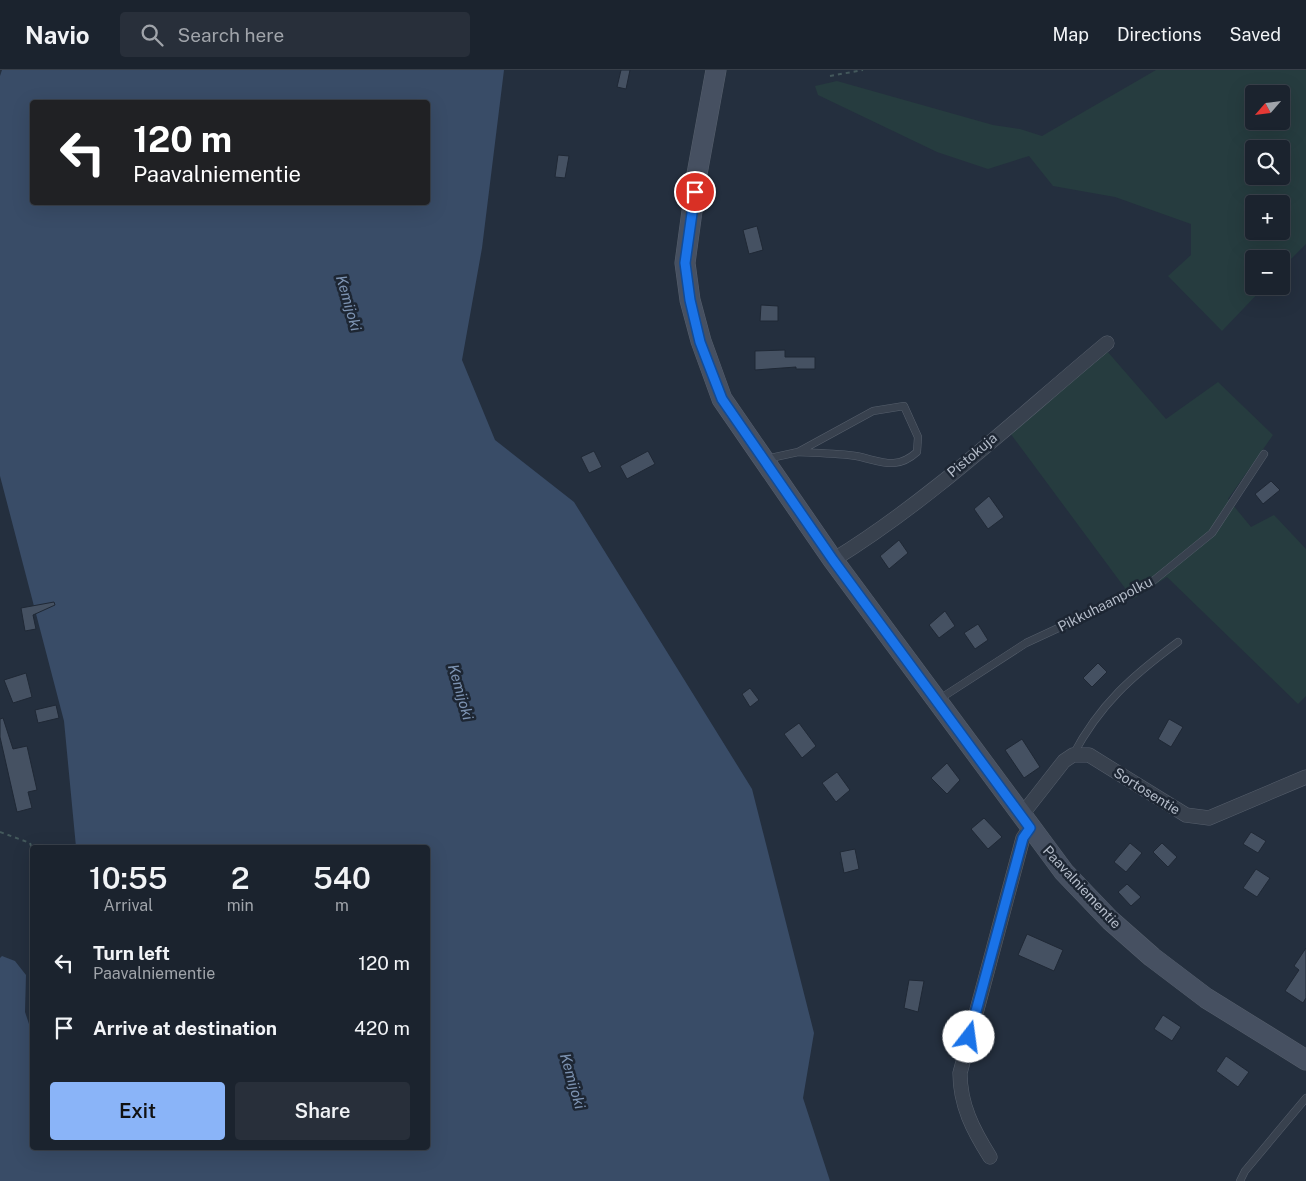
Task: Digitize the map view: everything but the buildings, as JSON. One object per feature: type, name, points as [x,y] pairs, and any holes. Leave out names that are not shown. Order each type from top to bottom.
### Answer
[{"type":"street","name":"Paavalniementie","points":[[716,70],[697,174],[685,263],[690,300],[711,372],[722,399],[833,560],[1025,822],[1064,872],[1110,920],[1152,957],[1206,998],[1306,1060]]},
{"type":"street","name":"Pistokuja","points":[[833,560],[866,540],[947,476],[1107,343]]},
{"type":"street","name":"Sortosentie","points":[[1073,755],[1089,755],[1186,815],[1196,817],[1209,818],[1221,814],[1306,777]]},
{"type":"street","points":[[990,1157],[973,1129],[960,1092],[960,1073],[1023,838],[1025,822],[1064,761],[1073,755]]},
{"type":"lane","points":[[763,460],[798,452],[873,411],[904,406],[918,437],[917,452],[907,461],[883,464],[856,456],[798,452]]},
{"type":"lane","name":"Pikkuhaanpolku","points":[[937,700],[1026,643],[1108,605],[1153,581],[1212,534],[1264,454]]},
{"type":"lane","points":[[1073,755],[1085,733],[1120,688],[1139,671],[1178,642]]},
{"type":"lane","points":[[1240,1181],[1245,1171],[1306,1098]]},
{"type":"path","points":[[830,76],[862,70]]},
{"type":"path","points":[[0,832],[30,843],[31,845]]},
{"type":"green space","points":[[1156,70],[1306,70],[1306,244],[1290,260],[1290,250],[1245,250],[1245,295],[1256,295],[1222,331],[1168,276],[1191,255],[1191,224],[1115,197],[1053,186],[1029,156],[988,169],[937,152],[818,95],[815,86],[837,81],[993,125],[1020,129],[1042,136]]},
{"type":"green space","points":[[1107,351],[1166,419],[1218,382],[1273,435],[1228,499],[1251,527],[1274,515],[1306,549],[1306,696],[1298,704],[1167,577],[1133,599],[1010,433]]},
{"type":"water","name":"Kemijoki","points":[[2,70],[504,70],[482,248],[462,360],[495,440],[574,502],[752,789],[814,1033],[803,1098],[830,1181],[0,1181],[0,958],[2,956],[15,961],[26,975],[25,1012],[30,1027],[30,1150],[430,1150],[430,845],[76,845],[64,721],[0,476],[0,76]]},
{"type":"route","points":[[695,192],[685,263],[690,300],[700,342],[722,399],[833,560],[1030,828],[1023,838],[969,1037]]}]
